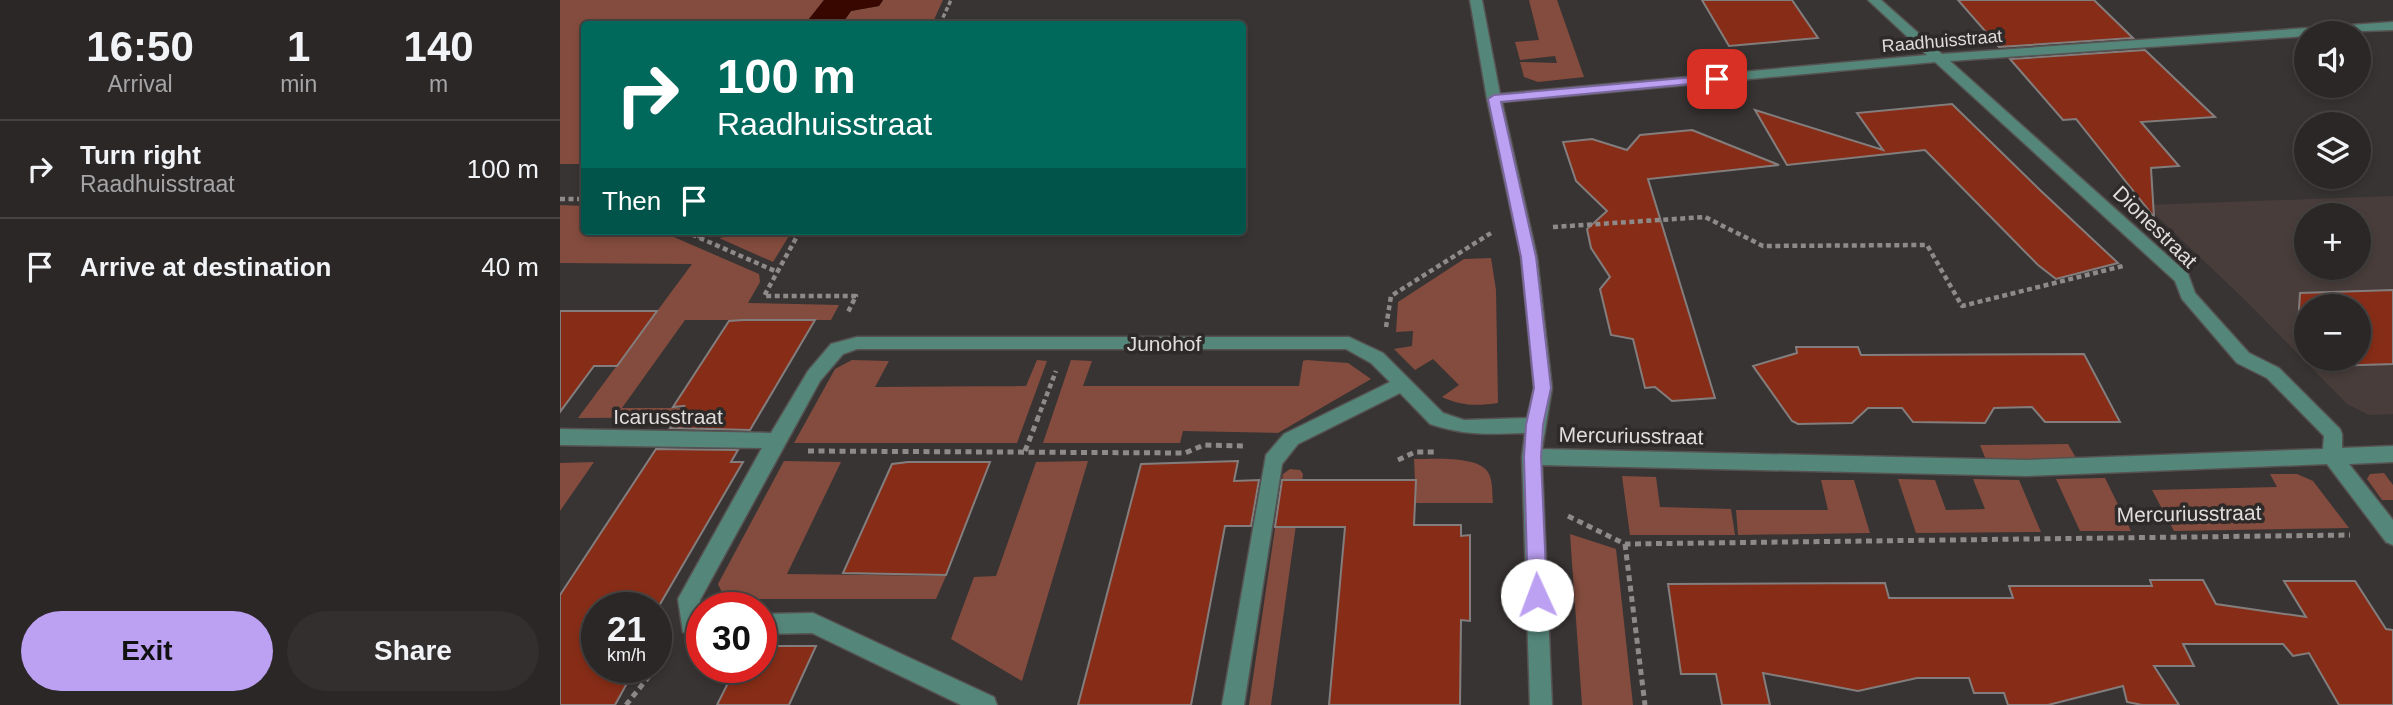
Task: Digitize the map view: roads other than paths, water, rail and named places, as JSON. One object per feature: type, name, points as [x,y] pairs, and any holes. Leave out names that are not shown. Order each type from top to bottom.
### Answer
[{"type":"street","points":[[1476,0],[1494,99],[1529,257],[1543,388],[1532,457],[1541,705]]},
{"type":"street","name":"Dionestraat","points":[[1874,0],[2182,278],[2188,295],[2243,358],[2273,373],[2333,434],[2332,456],[2393,536]]},
{"type":"street","name":"Raadhuisstraat","points":[[1494,99],[1939,58],[2393,26]]},
{"type":"street","name":"Junohof","points":[[773,446],[814,376],[837,349],[857,343],[1349,343],[1366,349],[1403,384]]},
{"type":"street","points":[[1233,705],[1273,461],[1291,439],[1403,384],[1437,419],[1464,427],[1535,425]]},
{"type":"street","name":"Icarusstraat","points":[[560,437],[773,446]]},
{"type":"street","points":[[693,592],[773,446]]},
{"type":"street","name":"Mercuriusstraat","points":[[1532,457],[2026,468],[2393,454]]},
{"type":"street","points":[[777,624],[813,623],[986,705]]}]
